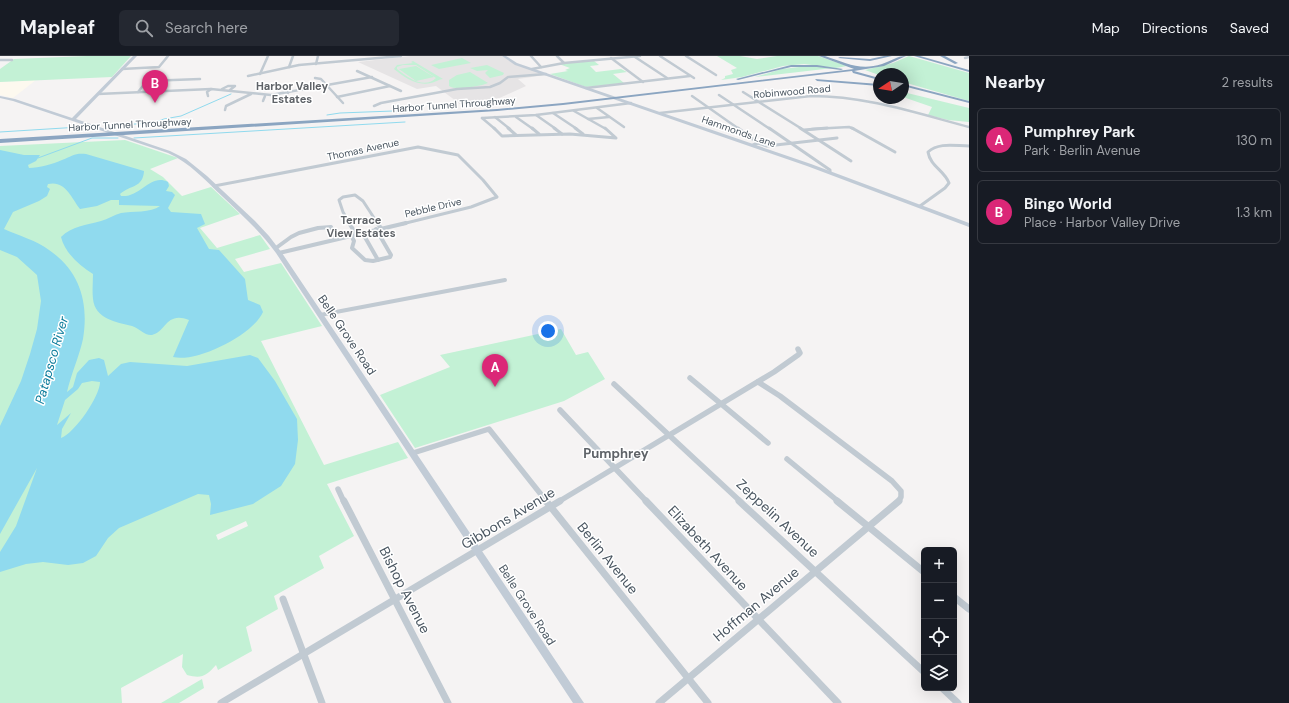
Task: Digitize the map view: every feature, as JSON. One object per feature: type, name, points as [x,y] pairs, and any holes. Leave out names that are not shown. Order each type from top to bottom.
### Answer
[{"type":"highway","points":[[821,56],[873,73]]},
{"type":"highway","points":[[831,56],[864,60],[891,56]]},
{"type":"highway","name":"Harbor Tunnel Throughway","points":[[0,137],[490,107],[840,69],[875,62],[891,56]]},
{"type":"highway","name":"Harbor Tunnel Throughway","points":[[0,141],[491,111],[862,69],[883,65],[904,56]]},
{"type":"highway","points":[[915,56],[969,69]]},
{"type":"highway","points":[[922,56],[969,69]]},
{"type":"highway","points":[[942,56],[969,69]]},
{"type":"highway","points":[[634,92],[738,79],[786,66],[810,65],[831,67],[873,77]]},
{"type":"highway","points":[[696,89],[809,80],[839,80],[873,84]]},
{"type":"highway","points":[[909,86],[967,102]]},
{"type":"highway","points":[[909,91],[969,106]]},
{"type":"main road","points":[[73,120],[135,56]]},
{"type":"main road","name":"Hammonds Lane","points":[[504,56],[512,62],[830,172],[969,225]]},
{"type":"main road","name":"Belle Grove Road","points":[[0,97],[14,100],[175,154],[188,162],[260,228],[413,453],[579,703]]},
{"type":"street","points":[[122,69],[159,67],[168,56]]},
{"type":"street","points":[[260,74],[268,56]]},
{"type":"street","points":[[289,67],[293,56]]},
{"type":"street","points":[[316,64],[318,56]]},
{"type":"street","points":[[342,62],[343,56]]},
{"type":"street","points":[[248,76],[289,67],[401,56]]},
{"type":"street","points":[[531,56],[541,67]]},
{"type":"street","points":[[557,56],[564,63]]},
{"type":"street","points":[[582,56],[588,61]]},
{"type":"street","points":[[609,56],[643,82]]},
{"type":"street","points":[[635,56],[670,81]]},
{"type":"street","points":[[532,69],[564,63],[640,56]]},
{"type":"street","points":[[660,56],[694,78]]},
{"type":"street","points":[[686,56],[716,75]]},
{"type":"street","points":[[965,58],[969,57]]},
{"type":"street","points":[[0,60],[12,60]]},
{"type":"street","points":[[357,71],[401,91]]},
{"type":"street","points":[[138,92],[150,76],[148,74]]},
{"type":"street","points":[[374,106],[381,103],[452,90],[490,87],[500,83],[508,77],[546,74]]},
{"type":"street","points":[[586,88],[690,76]]},
{"type":"street","points":[[147,81],[200,78]]},
{"type":"street","points":[[315,78],[321,79],[343,103]]},
{"type":"street","points":[[98,94],[222,89],[265,96],[372,78]]},
{"type":"street","points":[[277,85],[283,86],[288,93]]},
{"type":"street","points":[[222,89],[228,86],[235,86],[230,90]]},
{"type":"street","points":[[337,97],[390,86]]},
{"type":"street","points":[[208,96],[207,92],[211,89]]},
{"type":"street","points":[[743,92],[851,161]]},
{"type":"street","points":[[225,110],[226,106],[251,94]]},
{"type":"street","points":[[719,95],[735,104],[792,143],[830,170],[830,172]]},
{"type":"street","name":"Robinwood Road","points":[[660,113],[818,95],[850,97],[877,102],[969,127]]},
{"type":"street","points":[[263,101],[265,96]]},
{"type":"street","points":[[692,96],[758,143],[765,146],[837,138]]},
{"type":"street","points":[[574,111],[609,132],[616,138],[562,134],[502,136],[482,118],[536,115],[632,103]]},
{"type":"street","points":[[597,108],[624,127]]},
{"type":"street","points":[[553,113],[585,135]]},
{"type":"street","points":[[536,115],[562,134]]},
{"type":"street","points":[[516,116],[539,134]]},
{"type":"street","points":[[495,117],[516,135]]},
{"type":"street","points":[[588,119],[609,117]]},
{"type":"street","points":[[804,130],[848,127],[895,152]]},
{"type":"street","points":[[753,145],[758,143]]},
{"type":"street","points":[[964,146],[969,149]]},
{"type":"street","points":[[920,206],[949,184],[947,177],[929,158],[928,152],[930,149],[939,147],[969,146]]},
{"type":"street","name":"Thomas Avenue","points":[[214,186],[366,158],[406,148],[418,147],[458,155],[483,180],[497,197]]},
{"type":"street","points":[[351,235],[354,241],[352,248],[357,251],[362,258],[368,261],[390,258],[391,254],[360,198],[354,195],[340,198],[339,202],[356,234]]},
{"type":"street","name":"Pebble Drive","points":[[277,251],[471,207],[497,197]]},
{"type":"street","points":[[277,251],[294,236],[325,226],[331,227],[336,238]]},
{"type":"street","points":[[362,232],[378,260]]},
{"type":"street","points":[[320,315],[505,280]]},
{"type":"street","name":"Gibbons Avenue","points":[[222,703],[758,382],[782,365],[796,358],[800,353],[798,349]]},
{"type":"street","points":[[690,378],[768,443]]},
{"type":"street","name":"Hoffman Avenue","points":[[658,703],[899,501],[901,497],[902,491],[892,481],[780,396],[758,382]]},
{"type":"street","name":"Zeppelin Avenue","points":[[614,384],[921,669]]},
{"type":"street","name":"Elizabeth Avenue","points":[[560,410],[838,703]]},
{"type":"street","name":"Berlin Avenue","points":[[413,453],[489,429],[708,703]]},
{"type":"street","points":[[788,459],[921,569]]},
{"type":"street","name":"Bishop Avenue","points":[[338,489],[448,703]]},
{"type":"street","points":[[283,599],[322,703]]},
{"type":"street","points":[[957,599],[969,609]]},
{"type":"street","points":[[945,691],[958,703]]},
{"type":"shaded area","points":[[410,56],[502,56],[511,62],[545,75],[518,79],[526,86],[493,101],[460,104],[436,86],[417,89],[358,62]]},
{"type":"shaded area","points":[[36,80],[13,98],[0,95],[0,82]]},
{"type":"green space","points":[[131,56],[112,77],[0,82],[0,69],[14,59]]},
{"type":"green space","points":[[717,56],[740,56],[757,59],[777,56],[818,56],[847,66],[836,68],[804,64],[783,66],[742,77],[721,80],[725,78],[725,76],[733,74],[731,70],[737,68]]},
{"type":"green space","points":[[909,56],[969,73],[969,101],[909,84],[909,68],[873,68],[893,63]]},
{"type":"green space","points":[[462,58],[471,63],[439,69],[431,65]]},
{"type":"green space","points":[[413,61],[443,79],[426,84],[421,83],[416,82],[394,69],[397,65],[413,63],[411,62]],"holes":[[[403,65],[416,65],[436,78],[426,83],[421,83],[411,79],[397,69],[397,67]]]},
{"type":"green space","points":[[594,61],[599,65],[590,66],[596,72],[621,69],[627,72],[613,74],[624,83],[586,87],[550,74],[568,71],[565,70],[570,68],[559,64]]},
{"type":"green space","points":[[487,65],[504,73],[503,75],[490,78],[485,73],[488,70],[477,71],[470,68]]},
{"type":"green space","points":[[416,66],[434,77],[416,81],[399,69]]},
{"type":"green space","points":[[808,66],[833,68],[755,77],[782,69]]},
{"type":"green space","points":[[873,68],[873,73],[865,70]]},
{"type":"green space","points":[[470,72],[488,83],[463,88],[449,86],[449,80],[457,75]]},
{"type":"green space","points":[[909,93],[969,108],[969,122],[948,120],[928,115],[932,107],[909,99]]},
{"type":"green space","points":[[125,140],[178,158],[150,169],[163,177],[182,196],[211,187],[240,214],[200,228],[217,248],[260,235],[270,249],[235,259],[244,272],[281,263],[322,326],[261,341],[324,465],[398,442],[408,458],[327,484],[354,536],[319,556],[324,568],[274,596],[278,609],[246,627],[252,651],[218,670],[216,665],[203,676],[196,677],[187,675],[182,667],[183,654],[121,688],[122,703],[0,703],[0,146]],"holes":[[[246,521],[248,526],[218,540],[216,535]]]},
{"type":"green space","points":[[561,329],[576,355],[588,352],[605,379],[564,401],[415,448],[380,395],[450,367],[440,355]]},
{"type":"green space","points":[[202,679],[204,688],[179,703],[161,703]]},
{"type":"water","name":"Patapsco River","points":[[0,150],[24,155],[40,155],[36,161],[28,165],[29,168],[46,166],[74,155],[86,154],[144,171],[139,183],[124,191],[120,194],[121,196],[128,196],[156,181],[162,180],[168,182],[169,186],[166,191],[172,192],[175,195],[168,208],[171,212],[201,214],[205,224],[197,228],[209,249],[219,250],[245,279],[248,300],[260,305],[263,312],[248,330],[236,338],[195,356],[183,358],[173,357],[189,320],[175,318],[167,323],[157,333],[149,335],[135,327],[113,321],[102,315],[95,306],[93,299],[93,274],[73,258],[63,243],[61,237],[65,233],[75,228],[104,220],[121,213],[147,211],[160,206],[119,205],[119,200],[111,200],[97,206],[80,209],[67,190],[54,183],[48,184],[47,187],[50,189],[47,196],[13,212],[4,229],[33,241],[60,258],[75,278],[80,289],[85,313],[85,326],[83,339],[67,392],[73,387],[77,373],[89,360],[99,358],[104,360],[108,376],[121,364],[130,362],[187,366],[250,355],[258,358],[275,381],[297,419],[298,440],[295,464],[281,486],[253,504],[210,515],[211,504],[209,495],[198,494],[119,528],[108,538],[96,556],[83,563],[68,565],[43,562],[26,564],[0,572],[0,552],[16,526],[37,468],[0,534],[0,426],[21,381],[30,354],[37,329],[41,301],[37,275],[17,257],[0,250]],"holes":[[[92,381],[100,382],[96,396],[86,413],[73,429],[61,438],[62,429],[71,413],[57,425],[65,400],[78,389],[82,383]]]},
{"type":"waterway","points":[[118,125],[153,123],[164,119],[181,116],[231,94]]},
{"type":"waterway","points":[[327,115],[340,113],[419,110]]},
{"type":"waterway","points":[[134,138],[405,122]]},
{"type":"waterway","points":[[0,132],[80,127]]},
{"type":"waterway","points":[[38,158],[92,138],[118,138]]},
{"type":"place","name":"Bingo World","points":[[155,103]]},
{"type":"place","name":"Pumphrey Park","points":[[495,387]]},
{"type":"district","name":"Harbor Valley Estates","points":[[292,92]]},
{"type":"district","name":"Terrace View Estates","points":[[361,226]]},
{"type":"district","name":"Pumphrey","points":[[616,453]]}]
